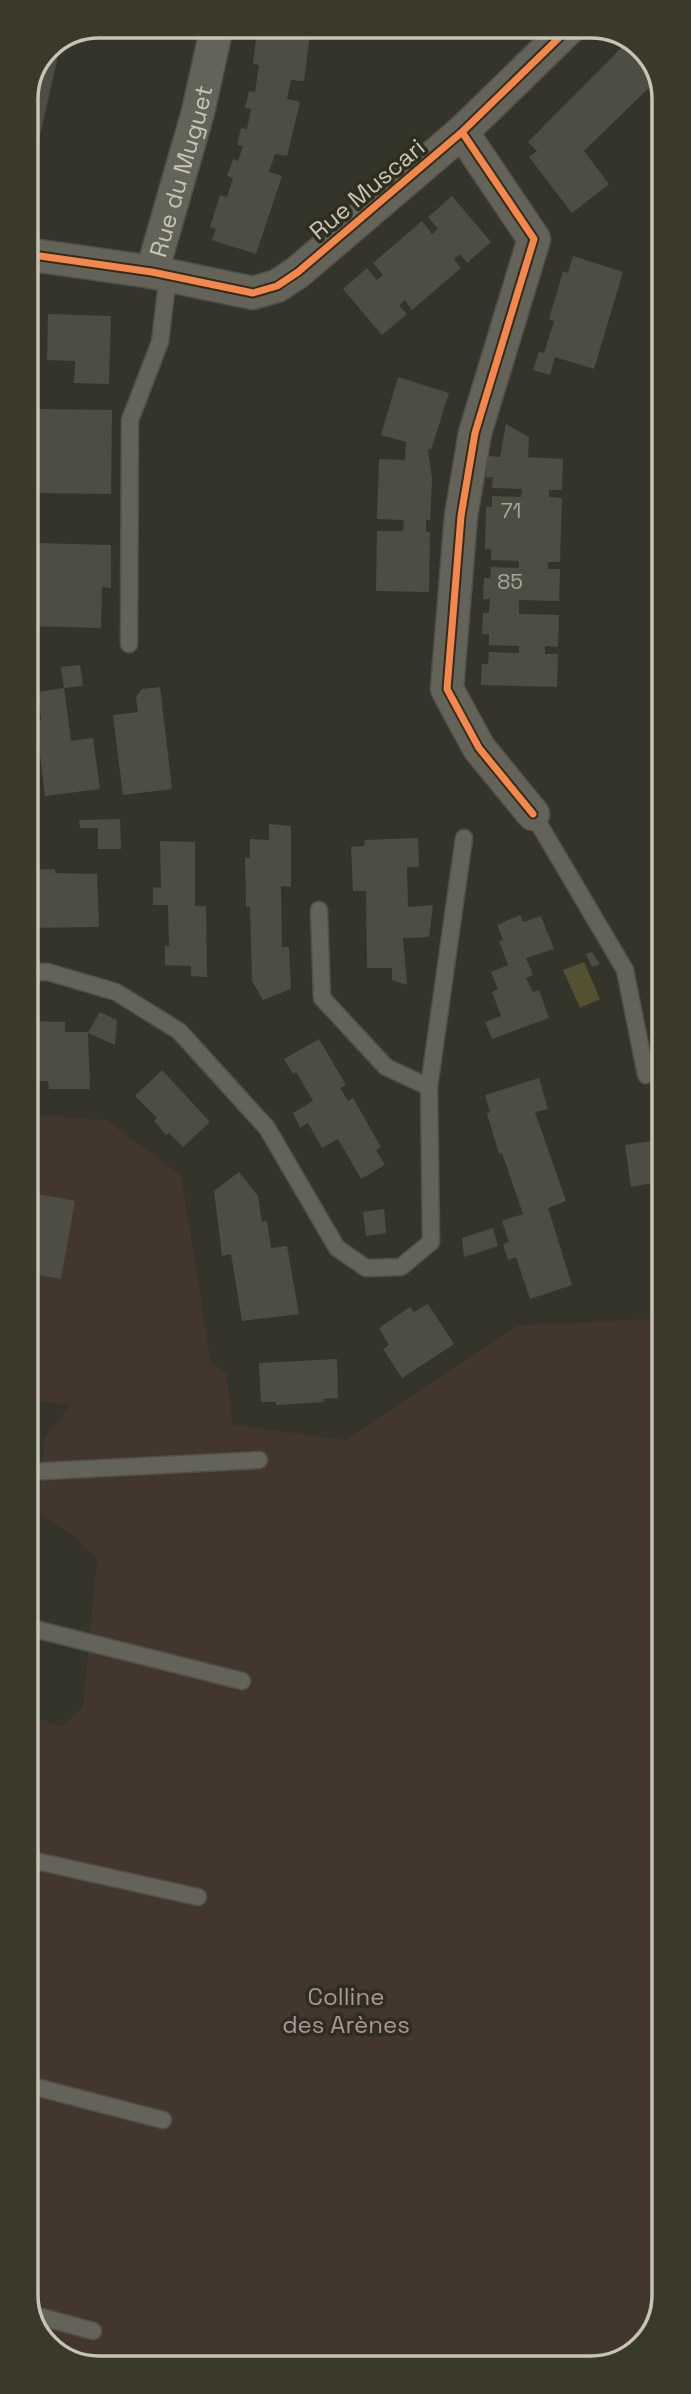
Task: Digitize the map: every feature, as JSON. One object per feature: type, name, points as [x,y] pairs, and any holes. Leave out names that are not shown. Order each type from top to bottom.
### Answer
[{"type":"street","name":"Rue du Muguet","points":[[38,256],[160,274],[214,38]]},
{"type":"street","name":"Rue Muscari","points":[[160,274],[253,293],[277,286],[299,272],[462,132],[558,39]]},
{"type":"street","points":[[462,132],[534,240],[475,433],[461,516],[447,689],[479,748],[533,814]]},
{"type":"lane","points":[[129,644],[130,420],[160,342],[160,274]]},
{"type":"lane","points":[[533,814],[625,970],[646,1075]]},
{"type":"lane","points":[[38,972],[48,972],[116,992],[179,1031],[267,1128],[337,1248],[366,1268],[401,1267],[431,1242],[429,1087],[464,838]]},
{"type":"lane","points":[[319,910],[321,998],[386,1067],[429,1087]]},
{"type":"lane","points":[[38,1471],[259,1460]]},
{"type":"lane","points":[[38,1630],[242,1681]]},
{"type":"lane","points":[[38,1861],[198,1897]]},
{"type":"lane","points":[[38,2088],[163,2120]]},
{"type":"lane","points":[[43,2317],[93,2331]]},
{"type":"green space","name":"Colline des Arènes","points":[[38,1115],[106,1120],[181,1175],[211,1363],[226,1373],[233,1425],[346,1440],[517,1326],[652,1319],[652,2294],[648,2318],[637,2335],[622,2347],[591,2356],[96,2355],[76,2351],[66,2345],[47,2325],[38,2294],[38,1718],[63,1726],[83,1707],[97,1559],[72,1535],[38,1513],[45,1437],[71,1405],[38,1400]]},
{"type":"shaded area","points":[[584,962],[600,999],[580,1008],[563,970]]},
{"type":"building","points":[[256,38],[309,38],[304,81],[291,80],[287,99],[300,102],[287,156],[275,154],[269,172],[282,176],[256,254],[212,240],[216,229],[210,227],[220,195],[227,197],[233,178],[227,176],[233,159],[238,161],[243,146],[237,145],[241,128],[247,129],[251,109],[245,108],[249,91],[255,92],[259,65],[253,64]]},
{"type":"building","points":[[622,47],[637,59],[644,69],[651,86],[584,151],[609,184],[572,213],[529,157],[537,151],[528,142]]},
{"type":"building","points":[[58,56],[38,144],[40,88],[43,76]]},
{"type":"building","points":[[452,196],[491,242],[467,263],[460,254],[454,259],[461,268],[412,310],[405,300],[399,306],[407,314],[382,335],[343,289],[367,268],[377,280],[383,275],[373,263],[422,221],[432,234],[438,229],[428,217]]},
{"type":"building","points":[[573,256],[623,272],[594,369],[555,357],[550,375],[533,370],[539,352],[544,353],[554,321],[549,319],[563,271],[568,273]]},
{"type":"building","points":[[48,314],[111,316],[109,384],[74,383],[75,361],[47,360]]},
{"type":"building","points":[[398,377],[449,393],[431,450],[428,449],[432,479],[430,520],[426,520],[426,532],[430,532],[429,592],[376,591],[377,531],[403,531],[404,520],[377,519],[379,459],[405,460],[406,442],[381,435]]},
{"type":"building","points":[[39,409],[112,410],[111,494],[38,493]]},
{"type":"building","points":[[506,424],[529,437],[528,457],[563,459],[562,490],[549,490],[549,497],[562,498],[560,562],[548,562],[548,569],[560,569],[559,601],[519,600],[519,614],[559,615],[558,647],[545,646],[545,654],[558,654],[557,687],[481,685],[482,664],[488,664],[489,652],[519,653],[519,646],[489,645],[489,634],[482,634],[483,613],[489,613],[490,599],[483,599],[484,578],[490,578],[491,567],[519,568],[519,561],[491,560],[491,549],[485,549],[486,507],[492,507],[492,496],[521,497],[522,489],[492,488],[493,477],[486,478],[487,456],[500,457]]},
{"type":"building","points":[[38,543],[111,545],[111,588],[102,587],[101,628],[38,626]]},
{"type":"building","points":[[80,665],[83,686],[64,688],[61,667]]},
{"type":"building","points":[[160,687],[172,789],[123,795],[113,715],[138,712],[136,697],[142,689]]},
{"type":"building","points":[[64,688],[71,741],[93,738],[100,789],[45,796],[38,738],[38,721],[41,720],[38,692]]},
{"type":"building","points":[[120,819],[121,849],[98,849],[98,828],[80,828],[79,820]]},
{"type":"building","points":[[269,824],[291,826],[291,887],[281,886],[282,947],[289,947],[291,989],[263,1000],[252,981],[250,907],[246,907],[245,858],[250,858],[250,839],[269,840]]},
{"type":"building","points":[[418,838],[419,867],[407,867],[408,907],[433,905],[429,937],[403,938],[407,985],[392,980],[392,968],[367,968],[366,891],[353,891],[351,847],[364,846],[365,840]]},
{"type":"building","points":[[160,841],[195,842],[195,906],[206,906],[207,977],[191,976],[191,966],[165,965],[165,946],[169,946],[168,905],[153,905],[153,887],[161,888]]},
{"type":"building","points":[[38,870],[97,874],[99,927],[38,928]]},
{"type":"building","points":[[520,915],[523,922],[541,916],[554,949],[526,958],[533,975],[526,978],[533,992],[539,990],[549,1018],[492,1039],[485,1022],[501,1016],[492,992],[498,989],[491,972],[508,965],[499,941],[503,940],[497,925]]},
{"type":"building","points":[[592,952],[600,964],[592,967],[586,954]]},
{"type":"building","points":[[100,1012],[117,1020],[115,1045],[88,1033]]},
{"type":"building","points":[[38,1021],[65,1022],[65,1032],[88,1032],[90,1089],[49,1089],[48,1081],[38,1081]]},
{"type":"building","points":[[319,1039],[346,1085],[340,1088],[348,1101],[353,1098],[381,1147],[376,1150],[385,1165],[361,1179],[338,1139],[322,1148],[308,1123],[300,1128],[293,1113],[313,1101],[296,1072],[293,1074],[284,1059]]},
{"type":"building","points":[[162,1070],[210,1122],[183,1147],[169,1133],[166,1135],[154,1121],[157,1118],[135,1096]]},
{"type":"building","points":[[539,1078],[548,1109],[535,1112],[566,1201],[548,1208],[572,1285],[530,1299],[516,1257],[508,1260],[503,1244],[509,1242],[502,1221],[523,1214],[502,1153],[499,1154],[487,1113],[490,1112],[485,1095]]},
{"type":"building","points":[[652,1141],[652,1183],[631,1187],[625,1145]]},
{"type":"building","points":[[239,1172],[258,1196],[262,1222],[267,1221],[271,1248],[287,1246],[299,1314],[242,1321],[231,1254],[222,1256],[214,1191]]},
{"type":"building","points":[[38,1194],[75,1201],[61,1279],[38,1275]]},
{"type":"building","points":[[384,1209],[386,1233],[366,1236],[363,1212]]},
{"type":"building","points":[[493,1228],[498,1246],[464,1257],[462,1238]]},
{"type":"building","points":[[428,1304],[454,1344],[402,1378],[383,1349],[389,1345],[379,1328],[410,1307],[414,1312]]},
{"type":"building","points":[[337,1359],[338,1398],[323,1399],[324,1402],[276,1405],[276,1402],[261,1402],[259,1363]]},
{"type":"cycle path","points":[[38,256],[152,272],[253,293],[277,286],[298,272],[462,132],[558,39]]},
{"type":"cycle path","points":[[462,132],[534,239],[475,433],[461,516],[447,689],[479,748],[533,814]]}]
